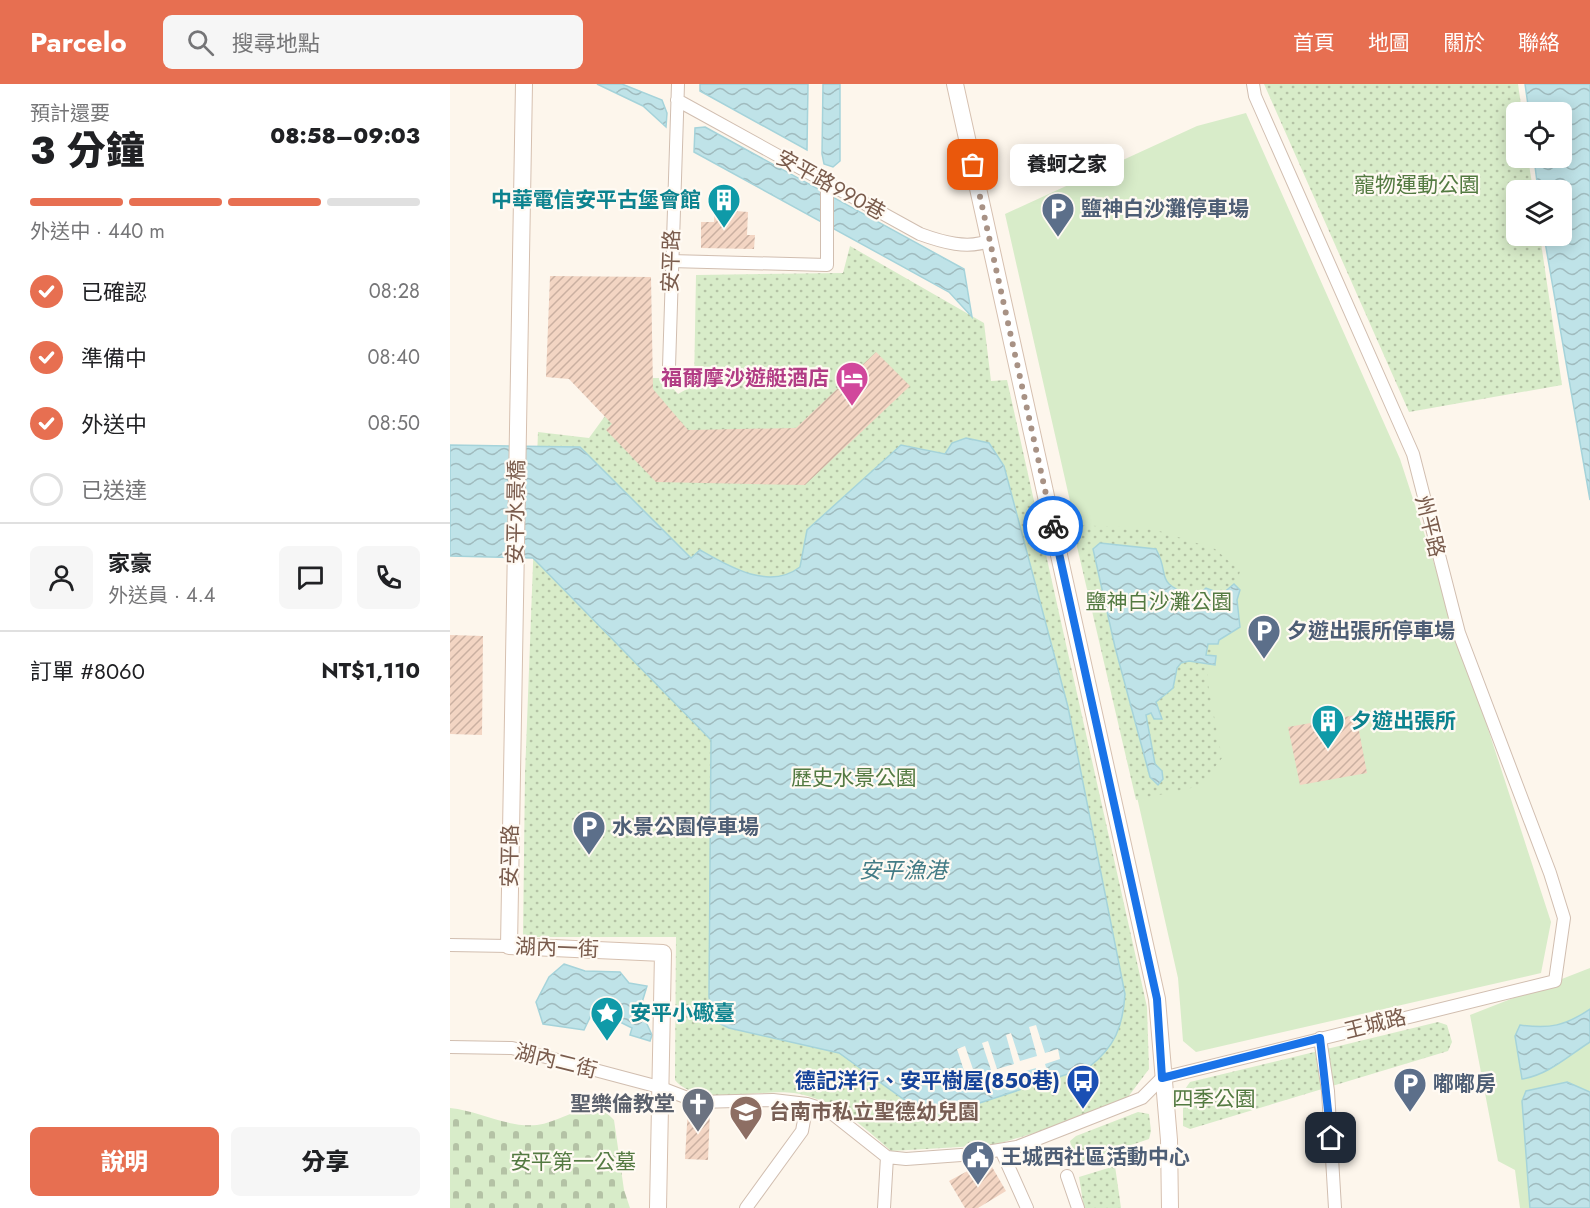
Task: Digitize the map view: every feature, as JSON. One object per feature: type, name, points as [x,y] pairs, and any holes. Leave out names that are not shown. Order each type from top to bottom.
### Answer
[{"type":"street","name":"安平水景橋","points":[[511,766],[524,84]]},
{"type":"street","name":"安平路","points":[[669,366],[670,261],[678,84]]},
{"type":"street","points":[[955,84],[1157,999],[1169,1140],[1170,1208]]},
{"type":"street","name":"州平路","points":[[1253,84],[1255,96],[1413,454],[1459,633],[1550,873],[1564,918],[1555,981]]},
{"type":"street","name":"安平路990巷","points":[[678,100],[827,185],[920,234],[940,241],[967,245],[982,244],[991,240]]},
{"type":"street","points":[[670,261],[827,265],[827,185]]},
{"type":"street","name":"安平路","points":[[509,946],[511,766]]},
{"type":"street","name":"湖內一街","points":[[450,945],[663,953],[659,1087]]},
{"type":"street","name":"王城路","points":[[1162,1078],[1555,981]]},
{"type":"street","points":[[1320,1038],[1328,1091],[1335,1208]]},
{"type":"street","name":"湖內二街","points":[[450,1047],[512,1048],[659,1087],[698,1102],[773,1100],[807,1104],[829,1111],[887,1157]]},
{"type":"street","points":[[884,1208],[887,1157],[906,1159],[1017,1147],[1142,1098],[1162,1078]]},
{"type":"street","points":[[658,1208],[659,1087]]},
{"type":"street","points":[[746,1208],[802,1131],[807,1104]]},
{"type":"street","points":[[1001,1150],[1026,1204]]},
{"type":"street","points":[[1067,1176],[1078,1208]]},
{"type":"green space","name":"寵物運動公園","points":[[1264,84],[1518,84],[1521,102],[1506,102],[1506,168],[1530,168],[1531,180],[1506,180],[1506,246],[1541,246],[1562,385],[1409,412]]},
{"type":"green space","points":[[1246,113],[1400,459],[1551,922],[1541,973],[1196,1052],[1183,1041],[1178,978],[1005,214],[1197,126]]},
{"type":"green space","name":"歷史水景公園","points":[[850,246],[984,323],[991,381],[1007,380],[1147,1007],[1149,1069],[1128,1097],[1051,1128],[994,1145],[891,1151],[847,1115],[809,1096],[780,1092],[714,1095],[685,1088],[675,1080],[676,937],[523,937],[525,775],[538,432],[589,438],[605,416],[645,378],[663,378],[678,394],[694,385],[696,275],[843,273]]},
{"type":"green space","name":"鹽神白沙灘公園","points":[[1072,525],[1150,528],[1215,549],[1240,571],[1233,599],[1214,640],[1207,679],[1222,758],[1200,786],[1136,800]]},
{"type":"green space","points":[[1590,968],[1590,1208],[1520,1208],[1515,1170],[1498,1161],[1470,1015]]},
{"type":"green space","name":"四季公園","points":[[1438,1022],[1447,1025],[1452,1042],[1448,1051],[1190,1129],[1183,1126],[1183,1092],[1190,1082]]},
{"type":"green space","name":"安平第一公墓","points":[[450,1108],[504,1122],[526,1125],[547,1123],[587,1109],[596,1109],[605,1113],[614,1120],[624,1190],[630,1208],[450,1208]]},
{"type":"green space","name":"四季公園","points":[[1138,1112],[1149,1114],[1151,1131],[1149,1139],[1075,1164],[1070,1141],[1076,1136]]},
{"type":"green space","points":[[1115,1166],[1121,1208],[1084,1208],[1079,1177]]},
{"type":"water","points":[[597,84],[622,84],[662,100],[667,113],[666,127],[643,106]]},
{"type":"water","points":[[700,84],[808,84],[807,150],[700,91]]},
{"type":"water","points":[[823,84],[840,84],[840,161],[833,167],[824,164],[822,154]]},
{"type":"water","points":[[1525,84],[1590,84],[1590,500],[1546,246],[1572,246],[1572,180],[1537,180],[1535,168],[1572,168],[1572,102],[1528,102]]},
{"type":"water","points":[[705,127],[964,269],[972,317],[949,292],[694,152],[695,128]]},
{"type":"water","name":"安平漁港","points":[[966,438],[989,443],[1004,466],[1068,707],[1125,994],[1120,1026],[1116,1035],[1105,1052],[1089,1067],[943,1115],[922,1110],[909,1103],[839,1053],[729,1028],[714,1021],[709,997],[711,740],[533,558],[450,556],[450,445],[580,447],[691,558],[700,550],[749,574],[775,577],[788,574],[800,567],[807,530],[901,445],[945,454],[952,443]]},
{"type":"water","points":[[1100,543],[1156,549],[1167,582],[1194,598],[1206,588],[1222,594],[1234,584],[1240,590],[1237,600],[1240,627],[1219,640],[1218,644],[1208,644],[1206,655],[1216,656],[1215,665],[1189,661],[1181,663],[1177,668],[1173,688],[1156,702],[1162,719],[1154,719],[1151,713],[1146,715],[1155,764],[1162,771],[1163,779],[1158,785],[1150,777],[1115,647],[1093,549]]},
{"type":"water","points":[[564,964],[585,971],[620,972],[629,983],[647,986],[640,1009],[652,1035],[650,1041],[630,1035],[632,1028],[594,1009],[584,1030],[543,1024],[536,1002],[549,977]]},
{"type":"water","points":[[1590,1009],[1590,1042],[1540,1074],[1522,1079],[1515,1036],[1520,1025],[1540,1027],[1557,1025]]},
{"type":"water","points":[[1567,1082],[1590,1092],[1590,1208],[1530,1208],[1522,1101],[1526,1091]]},
{"type":"pier","points":[[1036,1025],[1045,1053],[1058,1049],[1060,1059],[1045,1064],[1049,1077],[1054,1076],[1056,1082],[1042,1087],[1036,1068],[957,1092],[954,1082],[966,1077],[957,1049],[965,1046],[975,1075],[991,1070],[982,1043],[988,1041],[997,1069],[1014,1064],[1006,1035],[1011,1033],[1020,1061],[1037,1056],[1029,1027]]},
{"type":"building","name":"中華電信安平古堡會館","points":[[715,202],[736,202],[736,211],[748,212],[747,235],[755,235],[754,249],[701,248],[701,222],[714,222]]},
{"type":"building","points":[[550,276],[651,277],[653,389],[688,430],[796,428],[876,352],[910,386],[805,485],[656,482],[606,430],[612,424],[569,379],[546,377]]},
{"type":"building","points":[[450,635],[483,636],[482,735],[450,734]]},
{"type":"building","name":"夕遊出張所","points":[[1356,715],[1367,773],[1300,785],[1288,727]]},
{"type":"building","name":"聖樂倫教堂","points":[[688,1107],[710,1110],[708,1160],[685,1159]]},
{"type":"building","name":"王城西社區活動中心","points":[[988,1160],[1006,1191],[978,1208],[965,1208],[949,1181]]},
{"type":"way so far","points":[[973,165],[1053,526]]},
{"type":"place","name":"養蚵之家","points":[[973,165]]},
{"type":"place","name":"中華電信安平古堡會館","points":[[724,229]]},
{"type":"place","name":"鹽神白沙灘停車場","points":[[1058,238]]},
{"type":"place","name":"福爾摩沙遊艇酒店","points":[[852,407]]},
{"type":"place","name":"夕遊出張所停車場","points":[[1264,660]]},
{"type":"place","name":"夕遊出張所","points":[[1328,750]]},
{"type":"place","name":"水景公園停車場","points":[[589,856]]},
{"type":"place","name":"安平小礮臺","points":[[607,1042]]},
{"type":"place","name":"德記洋行、安平樹屋(850巷)","points":[[1083,1110]]},
{"type":"place","name":"嘟嘟房","points":[[1410,1113]]},
{"type":"place","name":"聖樂倫教堂","points":[[698,1133]]},
{"type":"place","name":"台南市私立聖德幼兒園","points":[[746,1141]]},
{"type":"place","name":"王城西社區活動中心","points":[[978,1186]]},
{"type":"route","points":[[1053,526],[1157,999],[1162,1078],[1320,1038],[1328,1091],[1331,1138]]}]
